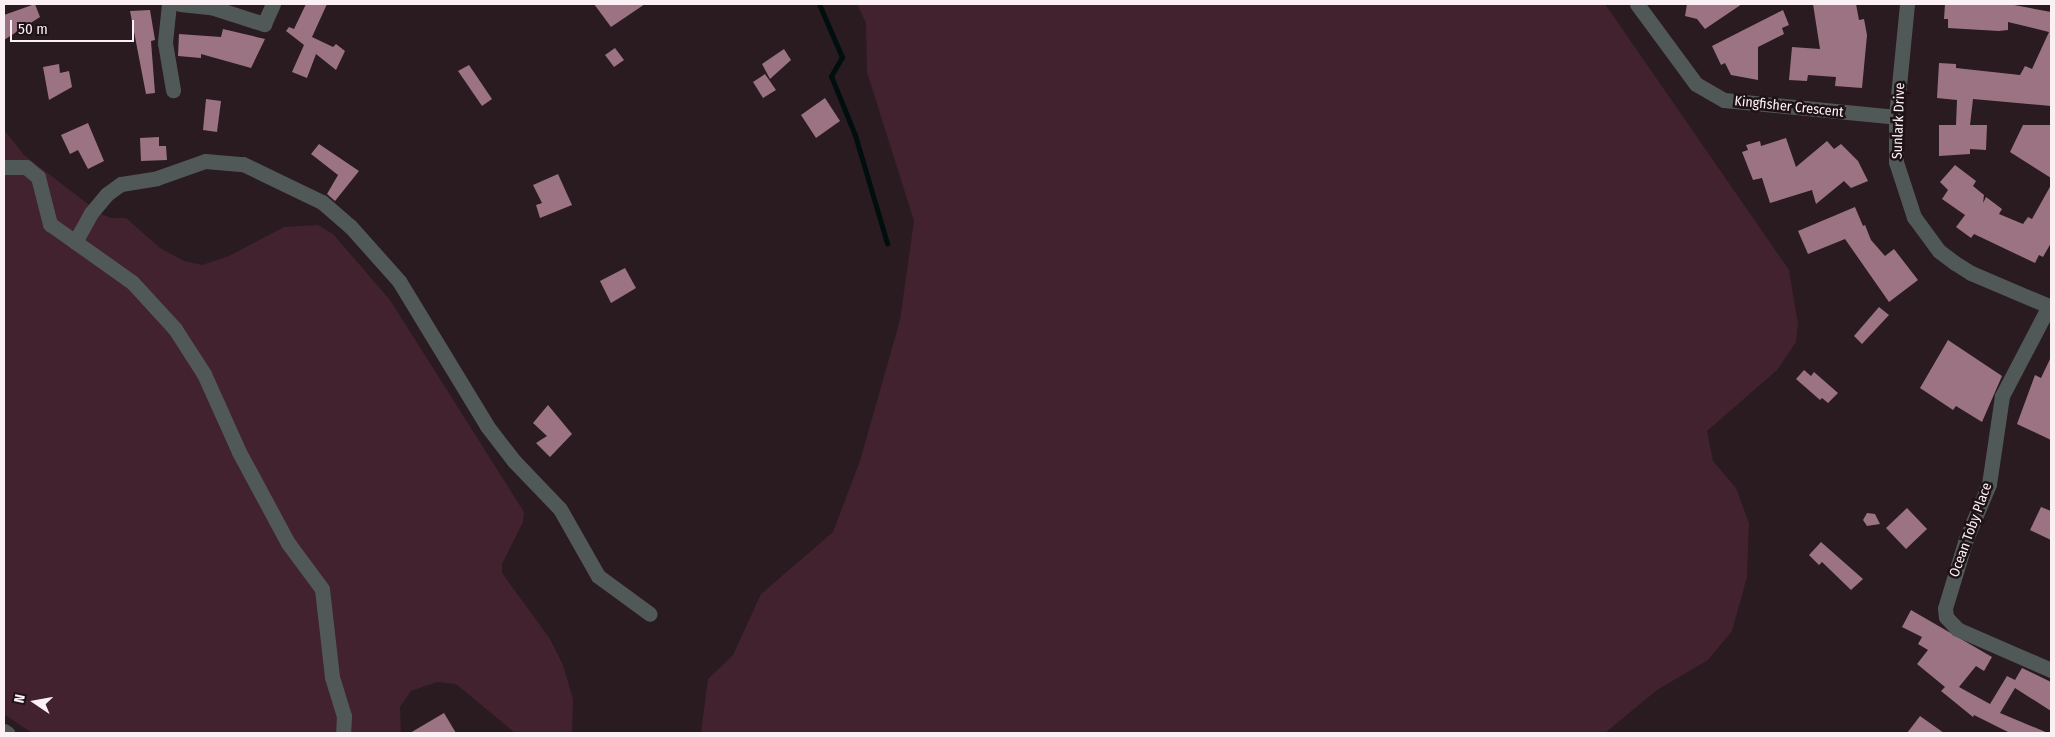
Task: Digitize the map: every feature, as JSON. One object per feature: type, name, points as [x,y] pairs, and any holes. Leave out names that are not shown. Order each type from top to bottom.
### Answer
[{"type":"street","points":[[169,4],[165,43],[173,90]]},
{"type":"street","points":[[180,4],[212,7],[264,24],[273,4]]},
{"type":"street","name":"Kingfisher Crescent","points":[[1637,4],[1694,81],[1724,100],[1896,116]]},
{"type":"street","name":"Sunlark Drive","points":[[1907,4],[1896,116],[1896,162],[1901,184],[1924,235],[1939,251],[1971,273],[2050,307]]},
{"type":"street","points":[[76,242],[91,212],[107,194],[121,184],[157,178],[205,161],[243,164],[322,202],[350,226],[399,280],[487,426],[514,461],[560,509],[598,576],[650,614]]},
{"type":"street","points":[[4,167],[26,167],[38,177],[50,224],[132,282],[174,329],[204,374],[239,452],[288,543],[322,589],[332,677],[344,716],[343,733]]},
{"type":"street","name":"Ocean Toby Place","points":[[2050,307],[2002,396],[1989,484],[1966,540],[1945,608],[1946,617],[1957,629],[2051,670]]},
{"type":"shaded area","points":[[857,4],[1605,4],[1789,270],[1798,324],[1796,342],[1777,370],[1707,431],[1713,461],[1736,488],[1749,523],[1747,577],[1732,631],[1708,660],[1657,690],[1605,733],[701,733],[708,679],[733,655],[761,594],[833,532],[860,461],[900,320],[914,221],[867,72],[866,23]]},
{"type":"shaded area","points":[[4,130],[24,155],[101,214],[111,218],[126,218],[160,248],[184,261],[202,265],[229,256],[284,227],[318,225],[333,234],[390,300],[524,512],[523,522],[502,564],[502,573],[550,639],[563,665],[573,699],[572,733],[515,733],[456,684],[437,682],[411,691],[400,707],[401,733],[32,733],[4,714]]},
{"type":"building","points":[[35,4],[40,17],[4,40],[4,15]]},
{"type":"building","points":[[306,4],[327,4],[312,37],[333,47],[336,44],[345,51],[336,70],[316,54],[307,78],[292,72],[304,45],[286,31],[289,27],[294,29]]},
{"type":"building","points":[[594,4],[645,4],[611,27]]},
{"type":"building","points":[[1687,4],[1742,4],[1705,29],[1697,19],[1685,16]]},
{"type":"building","points":[[1813,4],[1856,4],[1859,20],[1864,19],[1867,35],[1862,88],[1835,86],[1836,77],[1808,75],[1807,81],[1789,80],[1792,47],[1820,49]]},
{"type":"building","points":[[1945,4],[2009,4],[2051,12],[2051,106],[1973,99],[1970,125],[1987,125],[1986,150],[1970,149],[1970,154],[1939,156],[1939,125],[1956,125],[1957,100],[1937,98],[1939,63],[1956,64],[1956,68],[2020,75],[2025,66],[2032,69],[2049,32],[2008,22],[2008,30],[1999,31],[1948,28],[1948,19],[1944,19]]},
{"type":"building","points":[[150,10],[155,40],[151,41],[155,93],[146,94],[130,11]]},
{"type":"building","points":[[1783,10],[1789,25],[1782,28],[1784,34],[1758,47],[1758,80],[1731,75],[1725,63],[1721,65],[1712,46]]},
{"type":"building","points":[[223,29],[265,39],[251,68],[201,54],[201,58],[178,56],[179,34],[221,37]]},
{"type":"building","points":[[615,48],[624,60],[614,67],[605,55]]},
{"type":"building","points":[[784,49],[791,60],[770,79],[762,64]]},
{"type":"building","points":[[59,64],[60,73],[69,71],[72,87],[49,100],[43,67]]},
{"type":"building","points":[[469,65],[492,99],[482,106],[458,71]]},
{"type":"building","points":[[765,74],[776,90],[763,98],[753,82]]},
{"type":"building","points":[[825,98],[840,121],[816,138],[801,115]]},
{"type":"building","points":[[206,99],[221,101],[217,132],[203,130]]},
{"type":"building","points":[[88,123],[104,161],[88,169],[78,150],[70,154],[61,135]]},
{"type":"building","points":[[2023,125],[2051,125],[2051,178],[2010,152]]},
{"type":"building","points":[[159,137],[159,146],[166,146],[167,160],[141,161],[140,138]]},
{"type":"building","points":[[1786,138],[1796,167],[1827,141],[1834,149],[1841,144],[1858,161],[1868,181],[1851,188],[1844,181],[1816,204],[1812,190],[1770,203],[1762,178],[1753,180],[1742,152],[1748,150],[1746,145],[1760,141],[1761,146]]},
{"type":"building","points":[[319,144],[359,171],[335,201],[327,194],[338,175],[311,154]]},
{"type":"building","points":[[1955,165],[1976,181],[1973,186],[1984,195],[1983,203],[1986,197],[2002,209],[1999,214],[2023,224],[2028,217],[2032,219],[2051,185],[2051,243],[2043,257],[2039,255],[2035,263],[1974,234],[1971,238],[1956,227],[1965,215],[1942,199],[1948,190],[1940,182]]},
{"type":"building","points":[[558,174],[572,205],[540,218],[536,205],[542,203],[533,185]]},
{"type":"building","points":[[1855,207],[1871,240],[1885,256],[1894,249],[1918,280],[1889,302],[1845,239],[1808,254],[1798,231]]},
{"type":"building","points":[[625,268],[636,288],[611,303],[600,281]]},
{"type":"building","points":[[1879,307],[1889,315],[1862,344],[1854,336]]},
{"type":"building","points":[[1948,340],[2002,376],[1982,422],[1956,406],[1953,410],[1920,388]]},
{"type":"building","points":[[2051,357],[2051,440],[2017,424],[2035,375],[2041,378]]},
{"type":"building","points":[[1804,370],[1811,376],[1814,372],[1838,393],[1828,403],[1822,398],[1820,400],[1796,379]]},
{"type":"building","points":[[548,405],[572,434],[550,457],[536,443],[547,436],[533,423]]},
{"type":"building","points":[[2041,507],[2051,511],[2051,540],[2030,530]]},
{"type":"building","points":[[1907,508],[1927,529],[1906,549],[1886,528]]},
{"type":"building","points":[[1867,513],[1875,514],[1880,524],[1867,526],[1863,520]]},
{"type":"building","points":[[1821,542],[1863,579],[1851,590],[1822,562],[1819,565],[1809,555]]},
{"type":"building","points":[[1911,610],[1992,657],[1984,671],[1976,666],[1959,687],[1990,704],[2007,676],[2015,680],[2022,668],[2051,682],[2051,711],[2015,688],[2000,713],[2048,733],[2010,733],[1974,715],[1973,717],[1941,691],[1945,687],[1917,664],[1928,650],[1918,644],[1922,637],[1902,627]]},
{"type":"building","points":[[444,713],[456,733],[410,733]]},
{"type":"building","points":[[1920,716],[1944,733],[1907,733]]},
{"type":"waterway","points":[[819,4],[842,57],[831,76],[855,135],[887,243]]}]
